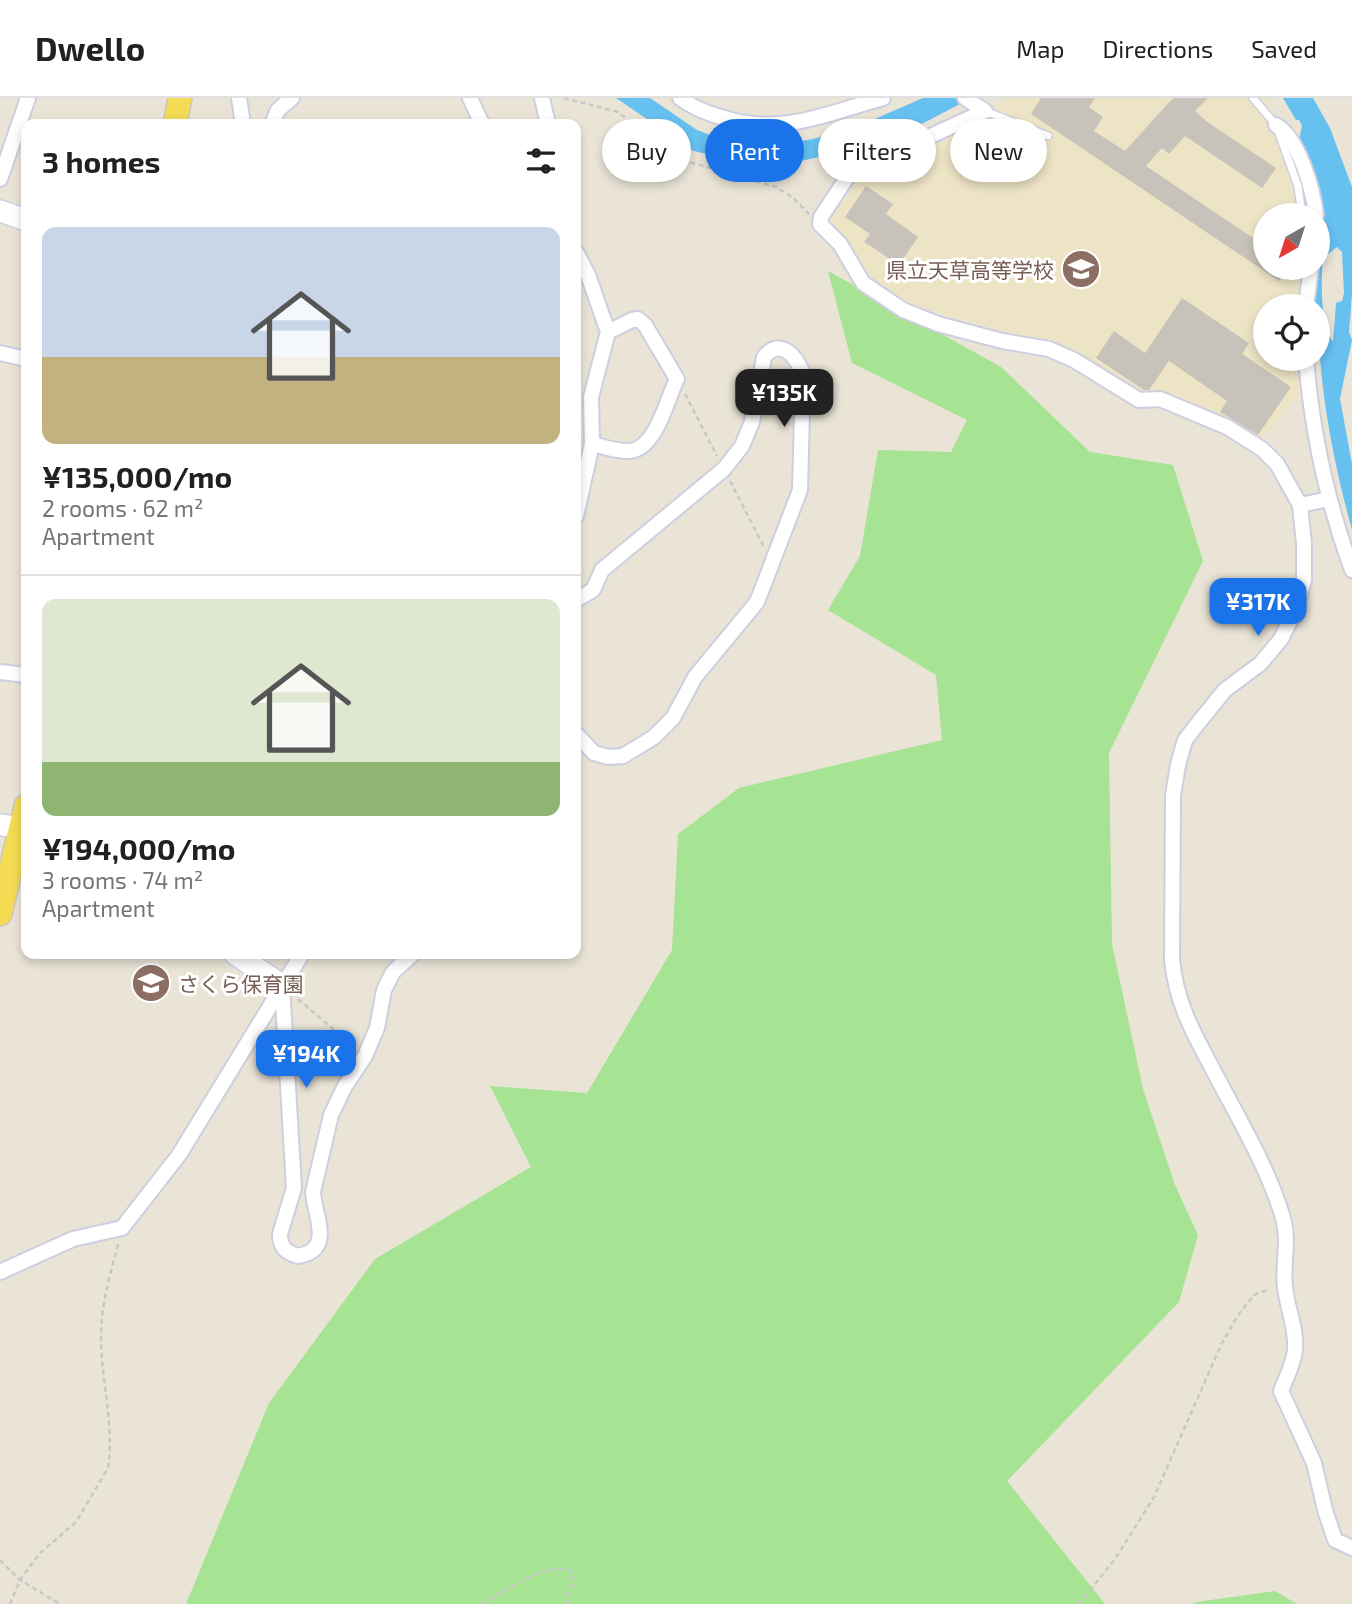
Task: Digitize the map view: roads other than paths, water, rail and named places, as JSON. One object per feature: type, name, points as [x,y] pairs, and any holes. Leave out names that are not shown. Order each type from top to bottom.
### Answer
[{"type":"main road","points":[[176,119],[180,98]]},
{"type":"main road","points":[[0,914],[18,821]]},
{"type":"street","points":[[0,179],[27,98]]},
{"type":"street","points":[[239,98],[242,119]]},
{"type":"street","points":[[274,119],[278,110],[292,98]]},
{"type":"street","points":[[470,98],[480,119]]},
{"type":"street","points":[[542,98],[547,119]]},
{"type":"street","points":[[680,98],[712,115],[744,124],[767,126],[790,124],[883,98]]},
{"type":"street","points":[[965,98],[982,109]]},
{"type":"street","points":[[982,109],[889,155],[858,161],[821,217],[820,224],[840,244],[863,283],[903,310],[950,327],[1002,341],[1049,349],[1074,360],[1139,400],[1160,399],[1227,427],[1262,449],[1277,464],[1300,505],[1304,580],[1296,609],[1281,639],[1260,664],[1224,690],[1185,740],[1173,795],[1175,838],[1171,937],[1175,986],[1186,1018],[1261,1164],[1283,1217],[1287,1235],[1284,1283],[1286,1301],[1292,1315],[1295,1351],[1281,1391],[1314,1463],[1335,1540],[1352,1548]]},
{"type":"street","points":[[1276,125],[1283,129],[1289,138],[1304,168],[1315,203]]},
{"type":"street","points":[[0,211],[21,218]]},
{"type":"street","points":[[581,261],[608,332],[591,397],[592,444],[581,494]]},
{"type":"street","points":[[592,444],[621,451],[634,450],[643,445],[652,435],[665,410],[677,379],[645,325],[638,319],[608,332]]},
{"type":"street","points":[[581,597],[593,590],[602,570],[626,547],[742,446],[752,422],[764,357],[773,348],[781,348],[797,360],[803,373],[800,490],[757,601],[695,677],[673,718],[654,737],[623,756],[608,757],[594,753],[581,739]]},
{"type":"street","points":[[0,353],[21,358]]},
{"type":"street","points":[[1307,371],[1314,433],[1329,499],[1352,570]]},
{"type":"street","points":[[1300,505],[1329,499]]},
{"type":"street","points":[[0,672],[21,675]]},
{"type":"street","points":[[243,959],[282,985]]},
{"type":"street","points":[[0,1272],[73,1239],[122,1228],[179,1155],[299,959]]},
{"type":"street","points":[[282,985],[295,1188],[280,1234],[280,1242],[290,1254],[298,1256],[305,1255],[317,1244],[321,1225],[313,1192],[331,1115],[345,1086],[365,1056],[377,1028],[384,990],[393,972],[407,959]]},
{"type":"lane","points":[[1253,98],[1276,125],[1298,186],[1300,203]]},
{"type":"lane","points":[[982,109],[1048,136]]},
{"type":"water","points":[[616,98],[650,98],[681,119],[647,119]]},
{"type":"water","points":[[923,98],[971,98],[931,119],[875,119]]},
{"type":"water","points":[[1283,98],[1313,98],[1330,128],[1352,187],[1352,294],[1349,332],[1352,340],[1340,399],[1352,464],[1352,530],[1338,475],[1321,371],[1330,371],[1330,336],[1333,341],[1336,303],[1342,301],[1344,293],[1342,252],[1337,247],[1330,252],[1330,203],[1320,203],[1320,188],[1298,144],[1302,126],[1299,120],[1296,120]]},
{"type":"water","points":[[691,126],[705,133],[705,154],[691,150]]},
{"type":"water","points":[[818,138],[818,157],[804,160],[804,140]]},
{"type":"water","points":[[1314,280],[1322,280],[1322,294],[1314,294]]},
{"type":"place","name":"県立天草高等学校","points":[[1081,269]]},
{"type":"place","name":"さくら保育園","points":[[151,983]]}]
